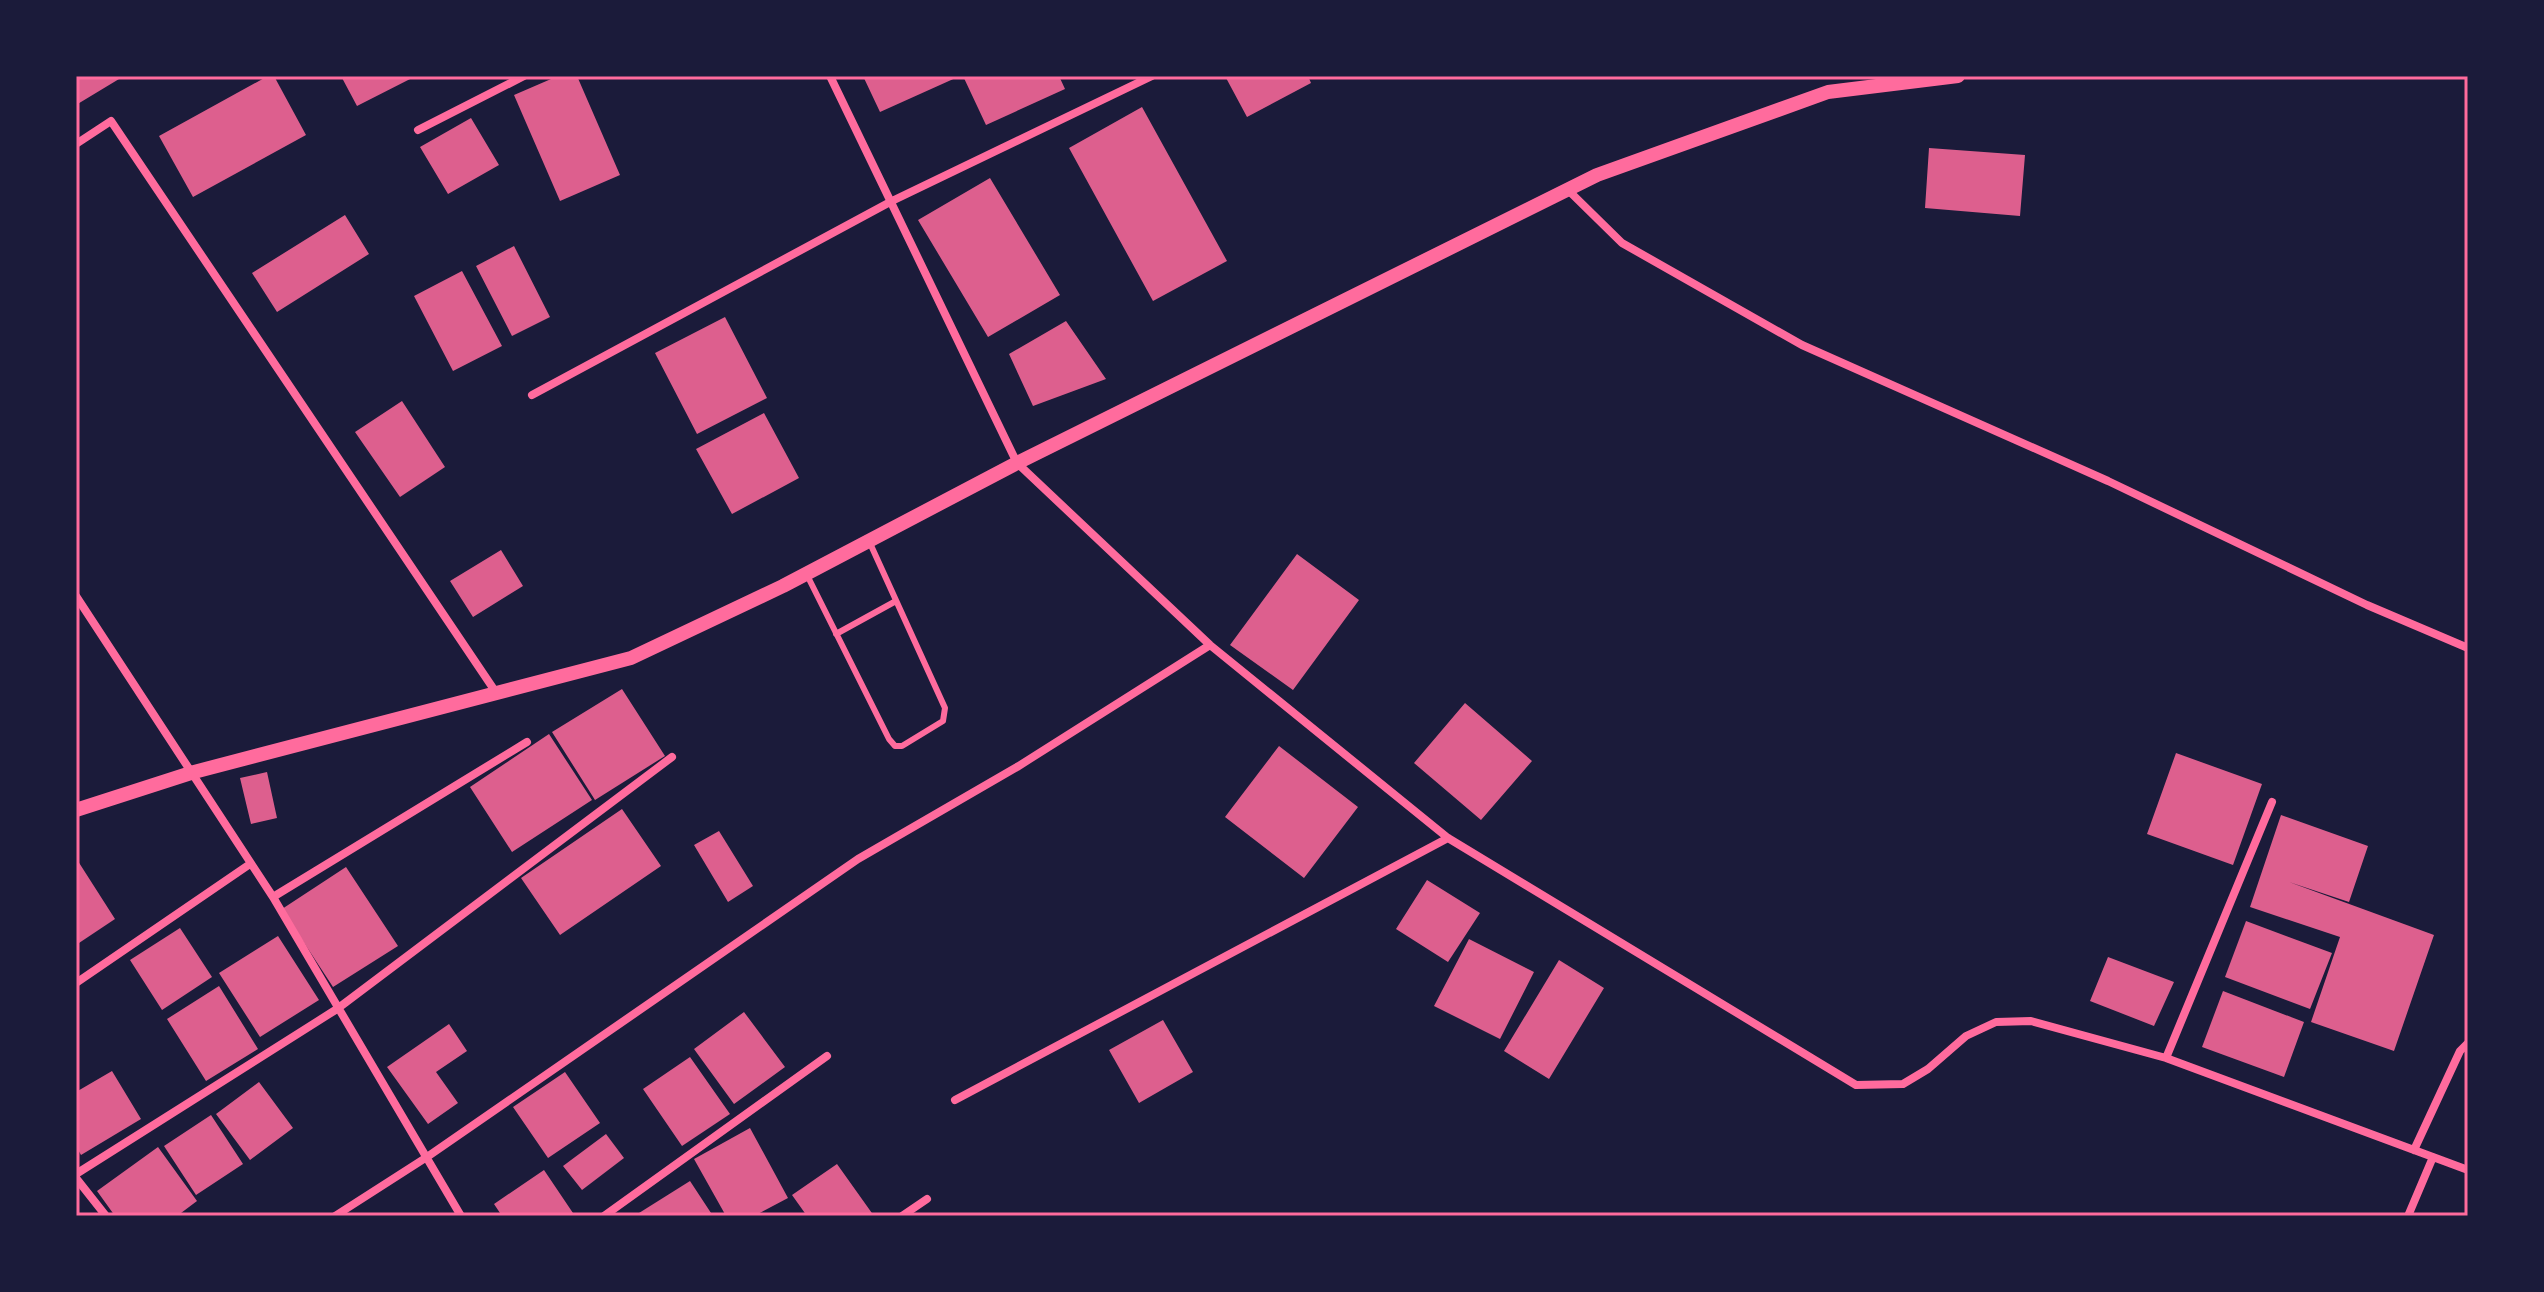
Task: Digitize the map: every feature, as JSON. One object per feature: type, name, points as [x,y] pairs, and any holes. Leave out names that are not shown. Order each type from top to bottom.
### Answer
[{"type":"street","points":[[418,130],[524,76]]},
{"type":"street","points":[[830,76],[1017,463],[1210,645],[1448,838],[1856,1085],[1903,1084],[1928,1069],[1966,1036],[1996,1022],[2031,1021],[2166,1058],[2468,1170]]},
{"type":"street","points":[[532,395],[892,201],[1152,76]]},
{"type":"street","points":[[76,810],[194,772],[631,658],[807,573],[1017,463],[1597,175],[1828,92],[1958,76]]},
{"type":"street","points":[[76,144],[111,121],[497,694]]},
{"type":"street","points":[[1568,190],[1622,243],[1802,345],[2108,481],[2367,605],[2468,648]]},
{"type":"street","points":[[76,596],[273,897],[461,1216]]},
{"type":"street","points":[[335,1216],[427,1157],[858,859],[1031,759],[1210,645]]},
{"type":"street","points":[[273,897],[527,742]]},
{"type":"street","points":[[106,1216],[76,1176],[337,1009],[672,757]]},
{"type":"street","points":[[2166,1058],[2272,802]]},
{"type":"street","points":[[955,1100],[1448,838]]},
{"type":"street","points":[[76,983],[250,864]]},
{"type":"street","points":[[2414,1150],[2460,1051],[2468,1043]]},
{"type":"street","points":[[604,1216],[827,1056]]},
{"type":"street","points":[[2408,1216],[2433,1157]]},
{"type":"street","points":[[902,1216],[927,1199]]},
{"type":"lane","points":[[807,573],[889,739],[895,746],[902,746],[943,721],[946,714],[869,541]]},
{"type":"lane","points":[[836,634],[896,601]]},
{"type":"building","points":[[76,76],[124,76],[76,105]]},
{"type":"building","points":[[268,76],[274,76],[306,135],[193,197],[159,136]]},
{"type":"building","points":[[341,76],[416,76],[357,106]]},
{"type":"building","points":[[558,76],[577,76],[620,175],[560,201],[514,95]]},
{"type":"building","points":[[863,76],[960,76],[880,112]]},
{"type":"building","points":[[963,76],[1059,76],[1065,89],[986,125]]},
{"type":"building","points":[[1225,76],[1308,76],[1311,83],[1247,117]]},
{"type":"building","points":[[1142,107],[1227,261],[1153,301],[1069,148]]},
{"type":"building","points":[[471,118],[499,165],[448,194],[420,147]]},
{"type":"building","points":[[1929,148],[2025,155],[2020,216],[1925,208]]},
{"type":"building","points":[[990,178],[1060,295],[988,337],[918,220]]},
{"type":"building","points":[[345,215],[369,254],[277,312],[252,273]]},
{"type":"building","points":[[514,246],[550,317],[512,336],[476,266]]},
{"type":"building","points":[[462,271],[502,346],[453,371],[414,296]]},
{"type":"building","points":[[725,317],[767,398],[697,434],[655,353]]},
{"type":"building","points":[[1066,321],[1106,379],[1033,406],[1009,354]]},
{"type":"building","points":[[402,401],[445,467],[400,497],[355,432]]},
{"type":"building","points":[[764,413],[799,478],[732,514],[696,449]]},
{"type":"building","points":[[501,550],[523,586],[473,617],[450,581]]},
{"type":"building","points":[[1297,554],[1359,600],[1293,690],[1230,645]]},
{"type":"building","points":[[622,689],[665,756],[595,800],[552,732]]},
{"type":"building","points":[[1465,703],[1532,761],[1481,820],[1414,763]]},
{"type":"building","points":[[549,734],[592,800],[512,852],[470,787]]},
{"type":"building","points":[[1279,746],[1358,807],[1304,878],[1225,817]]},
{"type":"building","points":[[2176,753],[2262,784],[2233,865],[2147,834]]},
{"type":"building","points":[[267,772],[277,818],[251,824],[240,778]]},
{"type":"building","points":[[622,809],[661,866],[560,935],[521,878]]},
{"type":"building","points":[[2281,815],[2368,846],[2349,902],[2289,882],[2434,935],[2394,1051],[2311,1022],[2340,937],[2250,907]]},
{"type":"building","points":[[719,831],[753,886],[728,902],[694,845]]},
{"type":"building","points":[[76,858],[115,919],[76,945]]},
{"type":"building","points":[[346,867],[398,946],[333,987],[282,909]]},
{"type":"building","points":[[1427,880],[1480,913],[1448,962],[1396,929]]},
{"type":"building","points":[[2246,921],[2332,953],[2310,1009],[2225,977]]},
{"type":"building","points":[[180,928],[212,977],[162,1010],[130,960]]},
{"type":"building","points":[[278,936],[319,1000],[260,1037],[219,973]]},
{"type":"building","points":[[1469,939],[1534,972],[1500,1039],[1434,1006]]},
{"type":"building","points":[[2108,957],[2174,982],[2154,1026],[2090,1001]]},
{"type":"building","points":[[1559,960],[1604,988],[1549,1079],[1504,1051]]},
{"type":"building","points":[[219,986],[258,1049],[206,1081],[167,1019]]},
{"type":"building","points":[[2223,991],[2304,1022],[2284,1077],[2202,1047]]},
{"type":"building","points":[[744,1012],[785,1067],[734,1104],[694,1049]]},
{"type":"building","points":[[1163,1020],[1193,1072],[1139,1103],[1109,1050]]},
{"type":"building","points":[[449,1024],[467,1051],[436,1072],[458,1103],[428,1124],[387,1067]]},
{"type":"building","points":[[690,1057],[730,1114],[682,1146],[643,1089]]},
{"type":"building","points":[[112,1071],[141,1119],[81,1155],[76,1146],[76,1092]]},
{"type":"building","points":[[565,1072],[600,1123],[548,1158],[513,1107]]},
{"type":"building","points":[[259,1082],[293,1128],[250,1160],[216,1114]]},
{"type":"building","points":[[211,1115],[243,1164],[196,1195],[164,1146]]},
{"type":"building","points":[[750,1128],[788,1198],[754,1216],[726,1216],[694,1159]]},
{"type":"building","points":[[606,1134],[624,1158],[582,1190],[563,1166]]},
{"type":"building","points":[[158,1147],[197,1201],[177,1216],[115,1216],[97,1191]]},
{"type":"building","points":[[837,1164],[874,1216],[807,1216],[792,1195]]},
{"type":"building","points":[[544,1170],[575,1216],[502,1216],[494,1204]]},
{"type":"building","points":[[690,1181],[713,1216],[641,1216],[639,1213]]}]
